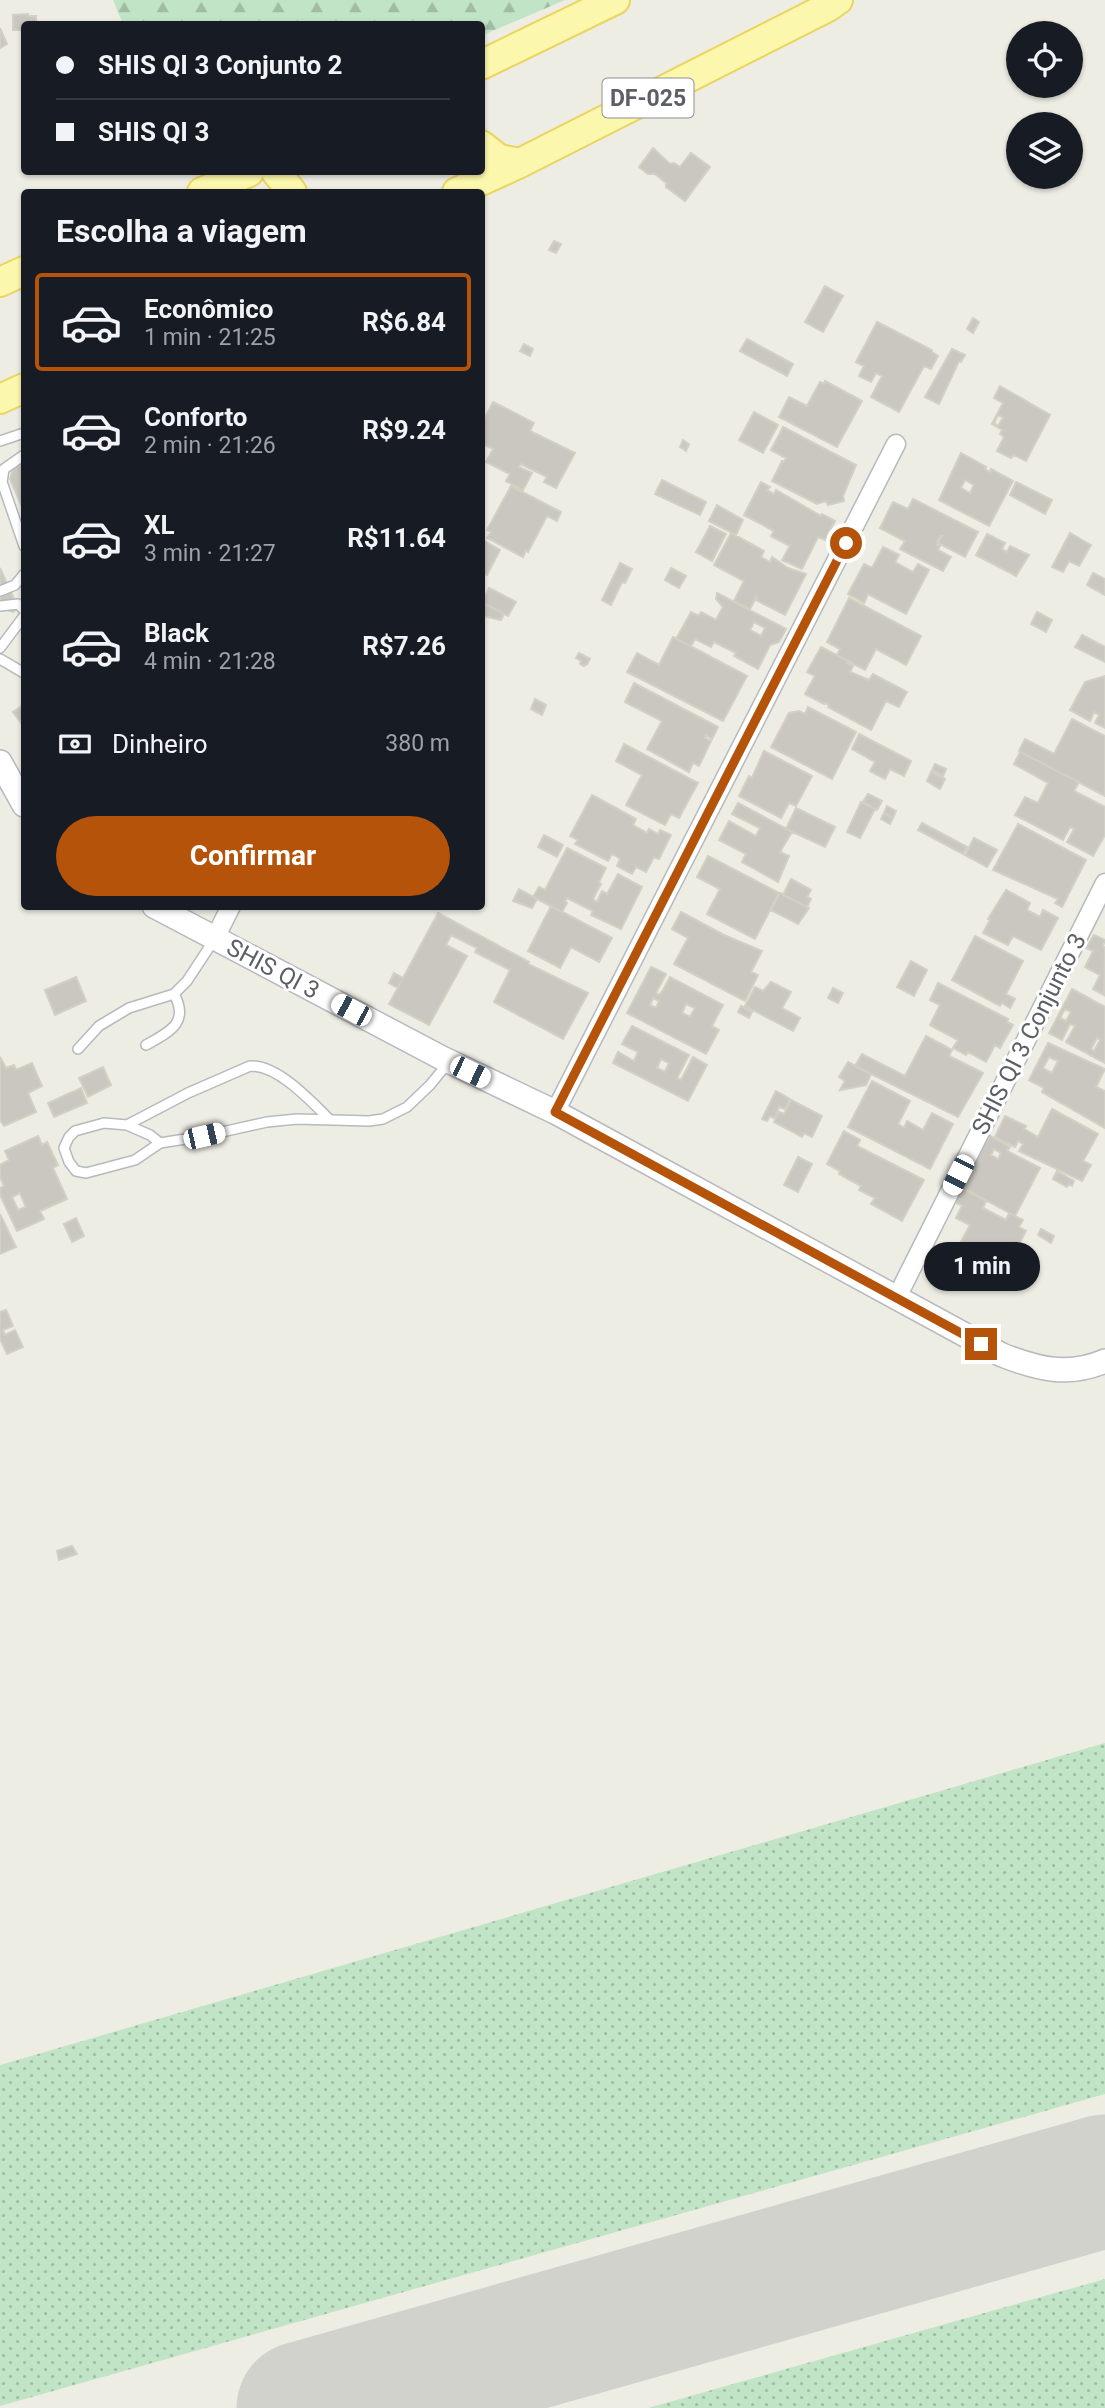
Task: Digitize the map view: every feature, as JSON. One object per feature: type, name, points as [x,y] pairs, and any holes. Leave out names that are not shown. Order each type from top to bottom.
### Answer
[{"type":"main road","points":[[485,63],[615,0]]},
{"type":"main road","points":[[786,0],[790,6],[801,9],[833,4]]},
{"type":"main road","name":"DF-025","points":[[463,189],[520,163],[833,4]]},
{"type":"main road","points":[[485,148],[499,159],[520,163]]},
{"type":"main road","points":[[209,189],[242,175]]},
{"type":"main road","points":[[278,175],[290,189]]},
{"type":"main road","points":[[0,282],[21,272]]},
{"type":"main road","points":[[0,399],[21,389]]},
{"type":"street","points":[[555,1112],[896,444]]},
{"type":"street","points":[[0,762],[21,800]]},
{"type":"street","name":"SHIS QI 3 Conjunto 3","points":[[897,1297],[1105,883]]},
{"type":"street","name":"SHIS QI 3","points":[[162,910],[449,1062],[555,1112],[1002,1355],[1028,1365],[1061,1371],[1094,1366],[1105,1361]]},
{"type":"street","points":[[215,938],[229,910]]},
{"type":"lane","points":[[0,441],[21,434]]},
{"type":"lane","points":[[21,457],[4,469],[2,482],[21,537]]},
{"type":"lane","points":[[0,591],[15,585],[21,578]]},
{"type":"lane","points":[[0,606],[18,604],[21,607]]},
{"type":"lane","points":[[0,648],[21,620]]},
{"type":"lane","points":[[0,659],[21,671]]},
{"type":"lane","points":[[78,1049],[99,1026],[129,1008],[174,994],[187,981],[215,938]]},
{"type":"lane","points":[[146,1045],[174,1027],[180,1017],[181,1006],[174,994]]},
{"type":"lane","points":[[160,1143],[150,1135],[127,1125],[104,1124],[75,1131],[64,1148],[69,1163],[76,1171],[86,1172],[135,1160],[160,1143],[267,1122],[296,1119],[369,1121],[397,1114],[430,1085],[449,1062]]},
{"type":"lane","points":[[127,1125],[188,1093],[250,1066],[268,1069],[298,1090],[330,1120]]},
{"type":"green space","points":[[113,0],[565,0],[485,34],[485,21],[122,21]]},
{"type":"green space","points":[[1105,1743],[1105,2094],[0,2406],[0,2065]]},
{"type":"green space","points":[[1105,2279],[1105,2408],[648,2408]]},
{"type":"building","points":[[13,15],[36,16],[36,21],[21,21],[21,30],[13,30]]},
{"type":"building","points":[[0,28],[7,44],[0,48]]},
{"type":"building","points":[[653,148],[670,164],[674,163],[680,167],[691,153],[710,167],[685,201],[666,187],[666,183],[655,174],[648,174],[639,167]]},
{"type":"building","points":[[554,241],[561,244],[556,253],[549,250]]},
{"type":"building","points":[[825,286],[843,296],[823,332],[805,322]]},
{"type":"building","points":[[973,318],[979,322],[973,333],[967,329]]},
{"type":"building","points":[[877,322],[932,350],[938,356],[931,369],[924,366],[899,412],[871,397],[882,376],[876,373],[871,382],[859,376],[864,366],[856,362]]},
{"type":"building","points":[[747,339],[793,364],[787,376],[740,351]]},
{"type":"building","points":[[524,344],[533,349],[530,356],[520,351]]},
{"type":"building","points":[[952,349],[965,355],[961,362],[959,361],[939,404],[925,397]]},
{"type":"building","points":[[825,381],[862,401],[837,447],[779,417],[789,397],[807,406],[820,382],[824,384]]},
{"type":"building","points":[[1000,386],[1050,415],[1026,461],[997,451],[1004,437],[1000,434],[1002,430],[992,424],[1003,403],[994,398]],"holes":[[[998,415],[1003,418],[998,426],[994,423]]]},
{"type":"building","points":[[493,402],[534,423],[530,431],[575,453],[556,488],[544,482],[547,477],[521,464],[519,467],[532,473],[523,490],[506,481],[510,474],[486,462],[493,449],[485,445],[485,418]]},
{"type":"building","points":[[754,412],[778,425],[763,453],[739,440]]},
{"type":"building","points":[[783,427],[856,465],[843,496],[844,501],[828,505],[826,501],[817,504],[772,481],[786,458],[771,450]]},
{"type":"building","points":[[683,440],[689,444],[686,451],[680,447]]},
{"type":"building","points":[[961,453],[990,472],[991,469],[1013,481],[989,526],[939,500]],"holes":[[[965,480],[974,485],[970,493],[961,488]]]},
{"type":"building","points":[[21,465],[21,505],[10,479],[13,469]]},
{"type":"building","points":[[662,480],[706,502],[700,515],[655,494]]},
{"type":"building","points":[[761,482],[770,487],[767,490],[774,494],[776,490],[835,521],[825,540],[818,537],[802,569],[782,560],[790,546],[771,536],[774,531],[744,515]]},
{"type":"building","points":[[1016,482],[1052,500],[1045,514],[1010,495]]},
{"type":"building","points":[[511,486],[561,512],[557,521],[547,516],[523,557],[487,538],[491,532],[487,530]]},
{"type":"building","points":[[913,499],[978,532],[965,557],[938,543],[940,536],[936,544],[940,546],[938,550],[951,557],[943,571],[900,549],[905,541],[880,528],[893,502],[908,509]]},
{"type":"building","points":[[717,505],[743,520],[736,535],[709,521]]},
{"type":"building","points":[[710,526],[726,534],[712,561],[696,552]]},
{"type":"building","points":[[731,533],[764,551],[761,557],[770,562],[772,557],[788,568],[806,574],[785,615],[756,600],[757,596],[750,609],[734,601],[744,581],[714,565]]},
{"type":"building","points":[[1070,533],[1091,545],[1079,566],[1069,561],[1063,572],[1052,567]]},
{"type":"building","points":[[987,534],[1005,543],[1002,549],[1007,552],[1010,546],[1029,555],[1016,576],[976,555]]},
{"type":"building","points":[[485,541],[500,550],[487,575],[485,574]]},
{"type":"building","points":[[883,547],[899,555],[895,562],[913,572],[918,564],[929,570],[906,614],[868,594],[864,603],[848,594],[864,564],[872,568]]},
{"type":"building","points":[[620,563],[632,569],[611,605],[602,600]]},
{"type":"building","points":[[0,568],[18,608],[13,612],[0,607]]},
{"type":"building","points":[[671,568],[686,576],[679,588],[665,580]]},
{"type":"building","points":[[1093,573],[1105,579],[1105,595],[1087,585]]},
{"type":"building","points":[[489,588],[516,602],[508,616],[485,604]]},
{"type":"building","points":[[717,593],[786,629],[779,642],[770,645],[758,669],[734,656],[736,653],[714,642],[711,647],[695,639],[691,646],[676,639],[691,612],[699,616],[701,612],[716,620],[723,607],[716,599]],"holes":[[[754,622],[765,628],[761,636],[750,630]]]},
{"type":"building","points":[[849,598],[921,636],[906,665],[876,649],[865,670],[837,655],[840,649],[827,642]]},
{"type":"building","points":[[485,604],[504,614],[501,620],[485,616]]},
{"type":"building","points":[[1037,612],[1052,620],[1046,632],[1031,624]]},
{"type":"building","points":[[1082,635],[1105,647],[1105,662],[1075,647]]},
{"type":"building","points":[[673,637],[747,676],[723,721],[627,672],[637,653],[659,665]]},
{"type":"building","points":[[821,647],[848,661],[847,663],[853,666],[850,672],[869,680],[873,674],[907,692],[899,707],[886,701],[871,730],[805,694],[815,676],[807,672]]},
{"type":"building","points":[[579,653],[590,659],[584,666],[576,658]]},
{"type":"building","points":[[1105,676],[1105,728],[1095,723],[1099,715],[1094,712],[1090,721],[1070,710],[1085,682]]},
{"type":"building","points":[[634,683],[718,727],[712,739],[706,735],[705,738],[711,741],[699,766],[693,763],[689,772],[647,749],[662,721],[625,702]]},
{"type":"building","points":[[535,699],[546,705],[542,715],[531,709]]},
{"type":"building","points":[[21,706],[21,723],[13,712]]},
{"type":"building","points":[[808,707],[856,732],[832,779],[771,747],[789,713],[799,711],[805,714]]},
{"type":"building","points":[[1072,719],[1105,736],[1105,796],[1019,751],[1025,739],[1054,754]]},
{"type":"building","points":[[859,734],[911,761],[904,776],[890,769],[885,779],[870,771],[875,762],[852,749]]},
{"type":"building","points":[[624,744],[698,783],[679,818],[671,814],[665,825],[626,805],[642,775],[616,761]]},
{"type":"building","points":[[764,751],[812,776],[796,806],[789,803],[781,818],[739,796],[749,776],[752,778]]},
{"type":"building","points":[[1020,752],[1079,782],[1074,791],[1105,807],[1105,835],[1093,856],[1067,842],[1074,829],[1070,827],[1063,840],[1015,815],[1025,797],[1038,803],[1048,783],[1014,764]]},
{"type":"building","points":[[935,764],[946,769],[943,776],[932,770]]},
{"type":"building","points":[[931,772],[945,779],[940,789],[927,781]]},
{"type":"building","points":[[868,794],[882,801],[877,810],[863,802]]},
{"type":"building","points":[[592,795],[636,819],[633,825],[647,833],[649,829],[658,834],[660,830],[671,835],[659,859],[654,857],[646,872],[636,867],[632,874],[617,866],[620,859],[616,856],[612,854],[608,861],[575,844],[578,840],[570,836]]},
{"type":"building","points":[[861,802],[875,809],[860,838],[847,832]]},
{"type":"building","points":[[738,803],[792,832],[780,852],[789,856],[778,882],[742,862],[746,854],[719,840],[729,821],[756,836],[760,828],[732,814]]},
{"type":"building","points":[[887,806],[896,811],[893,818],[884,813]]},
{"type":"building","points":[[796,808],[835,827],[825,847],[786,829]]},
{"type":"building","points":[[884,813],[893,818],[890,824],[881,819]]},
{"type":"building","points":[[922,823],[967,847],[963,854],[918,830]]},
{"type":"building","points":[[1018,824],[1086,860],[1062,907],[1055,903],[1058,899],[993,870]]},
{"type":"building","points":[[544,835],[563,845],[557,857],[538,847]]},
{"type":"building","points":[[974,838],[997,850],[987,867],[965,855]]},
{"type":"building","points":[[567,848],[606,868],[593,899],[597,902],[602,891],[607,894],[618,874],[642,887],[621,929],[591,915],[593,911],[567,898],[562,912],[533,897],[539,887],[545,890]]},
{"type":"building","points":[[708,856],[779,893],[755,939],[707,914],[720,889],[697,877]]},
{"type":"building","points":[[791,879],[811,890],[807,897],[811,899],[807,907],[783,895]]},
{"type":"building","points":[[519,889],[537,899],[532,908],[513,901]]},
{"type":"building","points":[[1006,890],[1030,903],[1027,910],[1040,917],[1043,910],[1058,918],[1041,950],[1013,936],[1008,945],[983,933],[990,920],[988,919]]},
{"type":"building","points":[[780,893],[809,908],[798,924],[771,910]]},
{"type":"building","points":[[551,906],[612,938],[599,962],[571,947],[560,968],[528,951]]},
{"type":"building","points":[[681,912],[762,951],[751,972],[758,975],[745,1001],[674,964],[688,938],[672,929]]},
{"type":"building","points":[[438,913],[529,962],[528,964],[588,993],[563,1039],[494,1002],[510,970],[475,952],[477,948],[451,935],[446,945],[467,956],[429,1025],[389,1004]]},
{"type":"building","points":[[1094,935],[1105,940],[1104,995],[1093,989],[1100,975],[1085,967],[1093,951],[1086,948]]},
{"type":"building","points":[[975,936],[1023,961],[1006,994],[1015,999],[1010,1008],[1002,1003],[1000,1006],[952,980]]},
{"type":"building","points":[[911,961],[927,970],[914,996],[897,987]]},
{"type":"building","points":[[651,967],[666,974],[656,993],[659,995],[670,977],[723,1005],[712,1026],[719,1030],[706,1054],[627,1013]],"holes":[[[653,998],[659,1001],[656,1008],[650,1005]],[[686,1004],[695,1008],[690,1017],[682,1013]]]},
{"type":"building","points":[[394,973],[403,978],[398,988],[389,983]]},
{"type":"building","points":[[76,977],[86,1001],[55,1015],[45,990]]},
{"type":"building","points":[[771,982],[791,992],[782,1008],[800,1018],[793,1031],[745,1006],[755,987],[763,991]]},
{"type":"building","points":[[938,983],[1008,1019],[1007,1022],[1013,1025],[1000,1048],[995,1045],[986,1062],[968,1052],[966,1055],[953,1048],[958,1040],[930,1025],[940,1005],[930,1000]]},
{"type":"building","points":[[833,988],[843,993],[838,1003],[828,998]]},
{"type":"building","points":[[1072,989],[1105,1007],[1105,1063],[1066,1042],[1075,1026],[1070,1024],[1062,1040],[1049,1033]],"holes":[[[1065,1009],[1071,1012],[1066,1021],[1060,1018]],[[1097,1038],[1100,1040],[1094,1051],[1091,1049]]]},
{"type":"building","points":[[741,1006],[752,1012],[749,1018],[738,1012]]},
{"type":"building","points":[[632,1026],[689,1055],[677,1078],[681,1080],[693,1057],[707,1065],[688,1101],[613,1063],[618,1052],[634,1061],[638,1052],[622,1044]],"holes":[[[661,1059],[669,1063],[665,1072],[657,1068]]]},
{"type":"building","points":[[926,1036],[952,1050],[949,1056],[983,1073],[958,1117],[855,1066],[862,1054],[905,1076]]},
{"type":"building","points":[[1048,1043],[1105,1069],[1096,1087],[1105,1091],[1105,1128],[1042,1092],[1044,1088],[1029,1080]],"holes":[[[1049,1057],[1058,1061],[1052,1073],[1043,1068]]]},
{"type":"building","points":[[0,1057],[6,1068],[14,1065],[16,1070],[32,1063],[42,1086],[28,1093],[36,1112],[4,1126],[0,1120]]},
{"type":"building","points":[[848,1062],[871,1074],[866,1085],[840,1090],[845,1081],[839,1077]]},
{"type":"building","points":[[103,1067],[111,1085],[88,1097],[79,1078]]},
{"type":"building","points":[[872,1081],[910,1101],[898,1124],[904,1128],[907,1121],[923,1130],[932,1113],[953,1124],[930,1169],[848,1127]]},
{"type":"building","points":[[81,1088],[87,1103],[54,1117],[48,1103]]},
{"type":"building","points":[[776,1091],[790,1099],[785,1109],[779,1107],[774,1118],[770,1116],[767,1121],[762,1119]]},
{"type":"building","points":[[791,1100],[822,1116],[812,1137],[804,1133],[802,1137],[774,1122],[779,1112],[784,1114]]},
{"type":"building","points":[[1052,1109],[1098,1134],[1083,1161],[1091,1165],[1082,1181],[1019,1151],[1023,1144],[1018,1141],[1015,1147],[995,1137],[1005,1116],[1026,1126],[1024,1129],[1038,1137]]},
{"type":"building","points":[[844,1131],[860,1140],[857,1146],[924,1180],[902,1221],[871,1204],[875,1198],[859,1190],[861,1186],[827,1164]]},
{"type":"building","points":[[38,1136],[42,1145],[47,1142],[58,1165],[53,1168],[67,1199],[40,1211],[44,1219],[17,1231],[0,1195],[0,1188],[4,1186],[0,1177],[0,1165],[9,1160],[5,1151]],"holes":[[[20,1193],[26,1207],[18,1210],[12,1197]]]},
{"type":"building","points":[[990,1136],[1010,1147],[1007,1151],[1040,1168],[1015,1216],[963,1188],[974,1168],[971,1166]],"holes":[[[994,1149],[1001,1153],[998,1159],[991,1155]]]},
{"type":"building","points":[[798,1157],[812,1164],[798,1192],[784,1185]]},
{"type":"building","points":[[1057,1171],[1074,1181],[1072,1186],[1069,1184],[1067,1187],[1053,1179]]},
{"type":"building","points":[[960,1187],[986,1201],[983,1208],[1006,1220],[1009,1213],[1023,1220],[1019,1227],[1026,1231],[1005,1270],[959,1245],[970,1225],[956,1218],[962,1206],[953,1201]]},
{"type":"building","points":[[0,1214],[16,1247],[0,1254]]},
{"type":"building","points":[[76,1218],[84,1236],[72,1242],[64,1224]]},
{"type":"building","points":[[1041,1229],[1054,1236],[1051,1243],[1038,1235]]},
{"type":"building","points":[[6,1310],[13,1326],[3,1330],[5,1335],[15,1330],[23,1347],[7,1354],[0,1339],[0,1312]]},
{"type":"building","points":[[72,1546],[77,1554],[59,1560],[57,1551]]},
{"type":"runway","points":[[303,2408],[1105,2181]]},
{"type":"route","points":[[846,543],[555,1112],[981,1344]]}]
